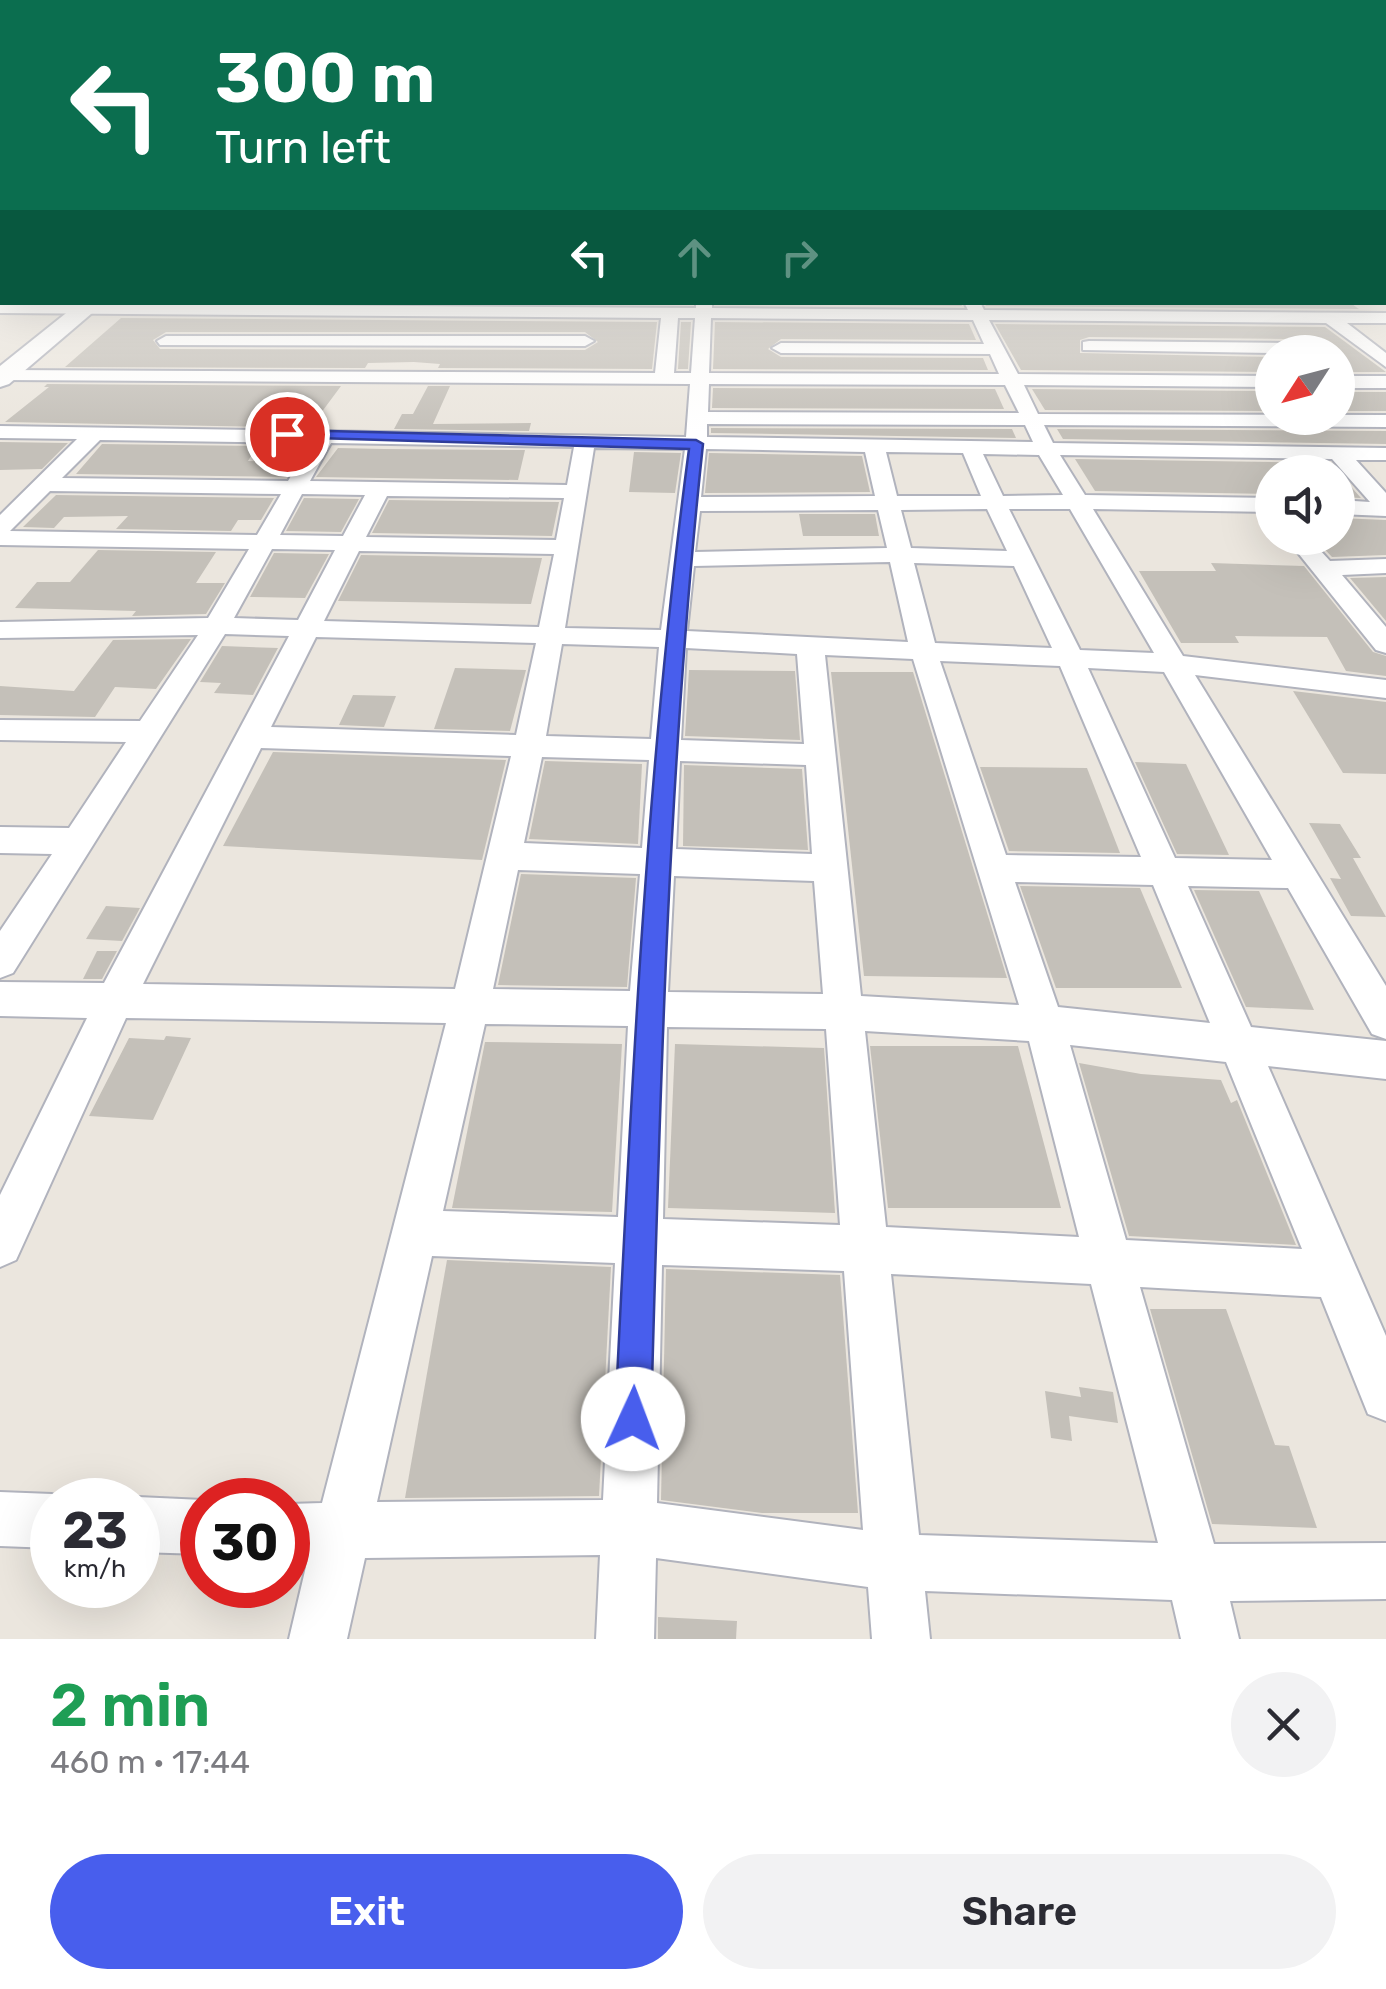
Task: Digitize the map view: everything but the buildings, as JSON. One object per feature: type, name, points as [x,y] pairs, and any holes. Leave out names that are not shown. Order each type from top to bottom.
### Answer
[{"type":"street","points":[[1203,305],[1216,317]]},
{"type":"street","points":[[1278,305],[1292,318]]},
{"type":"street","points":[[2,377],[90,306]]},
{"type":"street","points":[[130,375],[202,306]]},
{"type":"street","points":[[0,308],[344,306],[377,311],[399,307],[458,311],[492,307],[593,312],[630,307],[777,314],[894,309],[921,316],[976,309],[1386,318]]},
{"type":"street","points":[[625,1639],[648,1009],[673,639],[697,431],[682,378],[692,309]]},
{"type":"street","points":[[976,309],[1047,450],[1386,1022]]},
{"type":"street","points":[[1063,310],[1114,381]]},
{"type":"street","points":[[337,376],[377,311]]},
{"type":"street","points":[[423,376],[458,311]]},
{"type":"street","points":[[576,378],[593,312]]},
{"type":"street","points":[[777,314],[786,377]]},
{"type":"street","points":[[921,316],[946,379]]},
{"type":"street","points":[[1254,318],[1273,335]]},
{"type":"street","points":[[1331,318],[1386,362]]},
{"type":"street","points":[[166,342],[585,341]]},
{"type":"street","points":[[1089,346],[1255,349]]},
{"type":"street","points":[[1365,346],[1386,346]]},
{"type":"street","points":[[781,348],[997,350]]},
{"type":"street","points":[[2,377],[1255,381]]},
{"type":"street","points":[[1355,382],[1386,382]]},
{"type":"street","points":[[1359,382],[1386,405]]},
{"type":"street","points":[[0,412],[94,423],[586,442],[697,431],[1033,421],[1386,421]]},
{"type":"street","points":[[0,432],[94,423]]},
{"type":"street","points":[[0,528],[45,484],[94,423]]},
{"type":"street","points":[[697,431],[874,447],[1386,454]]},
{"type":"street","points":[[0,962],[217,626],[326,434]]},
{"type":"street","points":[[318,1639],[472,1006],[530,747],[554,636],[586,442]]},
{"type":"street","points":[[874,447],[924,652],[1044,1024],[1113,1265],[1210,1639]]},
{"type":"street","points":[[972,448],[993,504],[1070,658],[1241,1044],[1386,1396]]},
{"type":"street","points":[[1224,452],[1255,487]]},
{"type":"street","points":[[1338,453],[1386,508]]},
{"type":"street","points":[[45,484],[578,492]]},
{"type":"street","points":[[0,1244],[115,1001],[348,544],[380,489]]},
{"type":"street","points":[[689,504],[1079,502],[1255,506]]},
{"type":"street","points":[[1355,508],[1386,508]]},
{"type":"street","points":[[0,538],[568,547]]},
{"type":"street","points":[[682,559],[900,555],[1020,559]]},
{"type":"street","points":[[1312,555],[1386,644]]},
{"type":"street","points":[[1324,569],[1386,566]]},
{"type":"street","points":[[0,630],[217,626],[673,639],[1171,663],[1386,690]]},
{"type":"street","points":[[810,646],[900,1639]]},
{"type":"street","points":[[0,730],[148,732]]},
{"type":"street","points":[[252,737],[819,754]]},
{"type":"street","points":[[0,840],[78,841]]},
{"type":"street","points":[[505,856],[829,868]]},
{"type":"street","points":[[994,868],[1298,874]]},
{"type":"street","points":[[0,999],[842,1012],[1044,1024],[1386,1060]]},
{"type":"street","points":[[416,1233],[1336,1274]]},
{"type":"street","points":[[0,1520],[30,1521]]},
{"type":"street","points":[[310,1531],[629,1527],[894,1562],[1194,1573],[1386,1571]]},
{"type":"route","points":[[287,434],[696,444],[673,639],[648,1009],[633,1419]]}]
